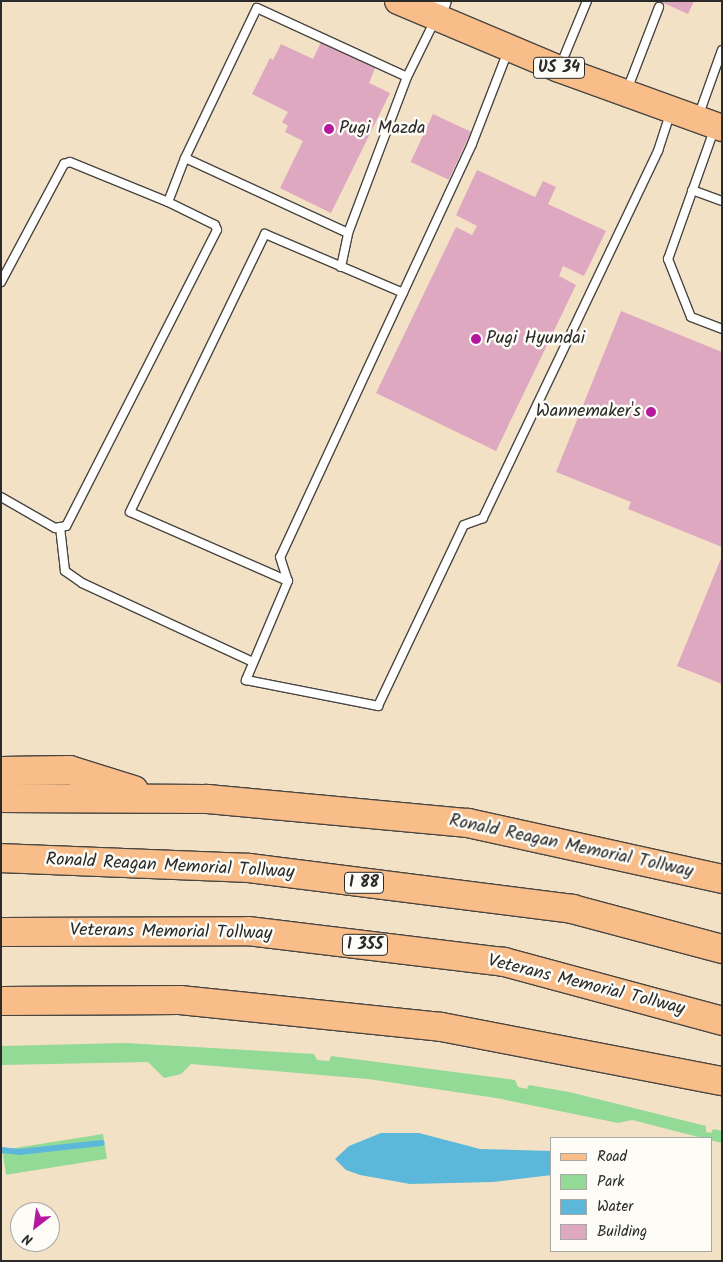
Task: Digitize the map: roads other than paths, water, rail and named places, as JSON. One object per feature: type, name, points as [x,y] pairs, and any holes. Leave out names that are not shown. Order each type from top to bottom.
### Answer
[{"type":"highway","points":[[1,771],[70,770],[162,799]]},
{"type":"highway","name":"Ronald Reagan Memorial Tollway","points":[[1,798],[208,799],[468,823],[722,879]]},
{"type":"highway","name":"Ronald Reagan Memorial Tollway","points":[[1,858],[250,868],[572,909],[722,949]]},
{"type":"highway","name":"Veterans Memorial Tollway","points":[[1,932],[248,931],[504,962],[722,1021]]},
{"type":"highway","points":[[1,1001],[180,1000],[442,1026],[722,1081]]},
{"type":"main road","name":"US 34","points":[[398,1],[440,10],[509,49],[712,125]]},
{"type":"lane","points":[[559,69],[587,1]]},
{"type":"lane","points":[[626,94],[659,7]]},
{"type":"lane","points":[[168,202],[185,158],[257,8],[407,77]]},
{"type":"lane","points":[[341,267],[348,233],[407,77],[440,10]]},
{"type":"lane","points":[[509,49],[472,144],[280,558],[288,582],[246,680],[378,706],[464,525],[483,518],[658,151],[671,111]]},
{"type":"lane","points":[[722,50],[712,125],[668,259],[691,317],[722,329]]},
{"type":"lane","points":[[185,158],[348,233]]},
{"type":"lane","points":[[1,282],[64,164],[70,162],[168,202],[215,226],[217,230],[66,526],[55,528],[1,497]]},
{"type":"lane","points":[[692,190],[722,201]]},
{"type":"lane","points":[[288,582],[130,512],[265,234],[403,293]]},
{"type":"lane","points":[[60,526],[65,571],[82,583],[253,662]]},
{"type":"water","points":[[381,1133],[419,1133],[480,1149],[550,1151],[550,1175],[493,1182],[410,1184],[360,1175],[346,1170],[335,1159],[349,1146]]},
{"type":"waterway","points":[[1,1150],[19,1152],[102,1143]]},
{"type":"place","name":"Pugi Mazda","points":[[329,129]]},
{"type":"place","name":"Pugi Hyundai","points":[[476,339]]},
{"type":"place","name":"Wannemaker's","points":[[651,412]]}]
